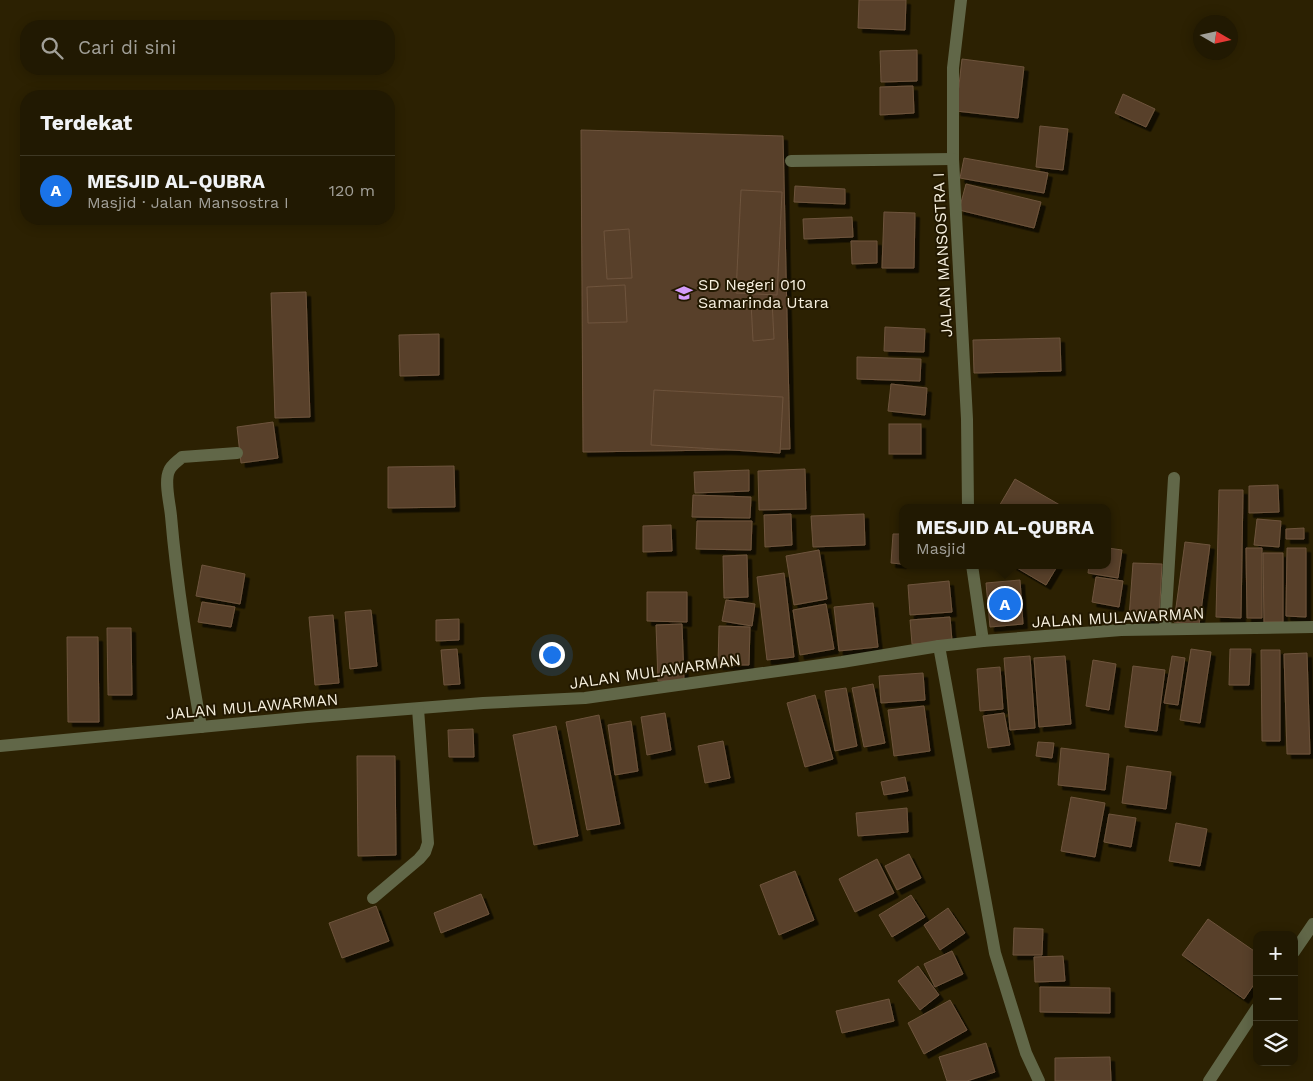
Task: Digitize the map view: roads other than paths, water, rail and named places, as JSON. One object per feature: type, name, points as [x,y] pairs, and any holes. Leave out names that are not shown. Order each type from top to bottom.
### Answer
[{"type":"street","name":"JALAN MANSOSTRA I","points":[[961,0],[953,68],[953,158],[967,410],[968,504]]},
{"type":"street","points":[[791,162],[953,158]]},
{"type":"street","points":[[201,727],[183,621],[168,483],[169,470],[182,458],[237,453]]},
{"type":"street","points":[[1165,629],[1174,478]]},
{"type":"street","points":[[973,569],[983,641]]},
{"type":"street","name":"JALAN MULAWARMAN","points":[[0,746],[307,717],[585,698],[983,641],[1121,630],[1313,627]]},
{"type":"street","points":[[939,646],[995,953],[1026,1053],[1039,1081]]},
{"type":"street","points":[[373,898],[419,859],[425,852],[428,843],[418,709]]},
{"type":"street","points":[[1298,946],[1313,924]]},
{"type":"street","points":[[1209,1081],[1253,1014]]},
{"type":"place","name":"SD Negeri 010 Samarinda Utara","points":[[684,293]]},
{"type":"place","name":"MESJID AL-QUBRA","points":[[1005,604]]}]
